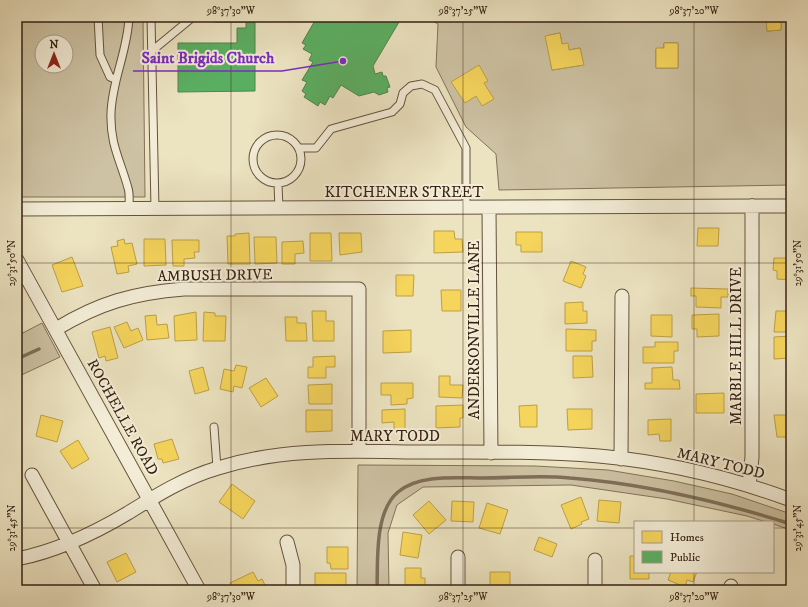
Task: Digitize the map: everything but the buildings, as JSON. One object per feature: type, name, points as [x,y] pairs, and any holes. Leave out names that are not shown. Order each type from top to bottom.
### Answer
[{"type":"street","name":"MARBLE HILL DRIVE","points":[[749,485],[752,457],[752,206]]},
{"type":"street","name":"KITCHENER STREET","points":[[17,209],[791,206]]},
{"type":"street","name":"ANDERSONVILLE LANE","points":[[489,208],[491,453]]},
{"type":"street","name":"ROCHELLE ROAD","points":[[17,260],[22,280],[56,329],[199,590]]},
{"type":"street","name":"AMBUSH DRIVE","points":[[56,329],[84,313],[108,303],[158,291],[184,289],[359,289],[359,452]]},
{"type":"street","points":[[621,459],[622,296]]},
{"type":"street","name":"MARY TODD","points":[[17,560],[49,552],[70,543],[128,513],[180,482],[217,468],[251,458],[294,452],[491,453],[571,455],[621,459],[674,466],[749,485],[791,500]]},
{"type":"street","points":[[32,476],[95,590]]},
{"type":"street","points":[[287,542],[292,565],[293,590]]},
{"type":"street","points":[[458,557],[458,590]]},
{"type":"street","points":[[595,560],[595,590]]},
{"type":"lane","points":[[98,17],[100,55],[110,77],[115,79]]},
{"type":"lane","points":[[129,17],[124,53],[115,79],[111,112],[111,135],[116,155],[129,189],[129,209]]},
{"type":"lane","points":[[151,17],[153,50],[155,209]]},
{"type":"lane","points":[[153,50],[193,17]]},
{"type":"lane","points":[[299,148],[316,148],[331,129],[392,112],[400,104],[403,93],[407,89],[411,86],[422,84],[435,90],[466,148],[466,208]]},
{"type":"lane","points":[[280,135],[293,141],[299,148],[302,158],[296,176],[288,182],[278,184],[270,183],[262,179],[257,173],[252,159],[253,152],[258,144],[265,138],[280,135]]},
{"type":"lane","points":[[278,184],[279,209]]},
{"type":"lane","points":[[214,427],[217,468]]},
{"type":"shaded area","points":[[17,17],[143,17],[145,197],[17,197]]},
{"type":"shaded area","points":[[426,17],[766,17],[767,31],[781,30],[781,17],[791,17],[791,185],[499,190],[496,154],[466,127],[436,67],[438,24]],"holes":[[[560,33],[562,44],[569,50],[580,48],[583,65],[552,70],[546,36]],[[664,43],[678,43],[678,68],[656,68],[656,49],[664,48]]]},
{"type":"shaded area","points":[[42,323],[60,357],[17,377],[17,336]]},
{"type":"shaded area","points":[[358,465],[535,466],[608,470],[674,481],[732,494],[791,514],[791,530],[774,524],[774,521],[763,521],[747,516],[667,499],[571,485],[423,487],[397,505],[388,533],[389,590],[357,590]]},
{"type":"waterway","points":[[17,359],[39,349]]},
{"type":"waterway","points":[[377,590],[378,552],[381,524],[390,501],[398,492],[407,486],[416,482],[438,478],[548,477],[627,484],[709,501],[791,524]]},
{"type":"place","name":"Saint Brigids Church","points":[[343,61]]}]
